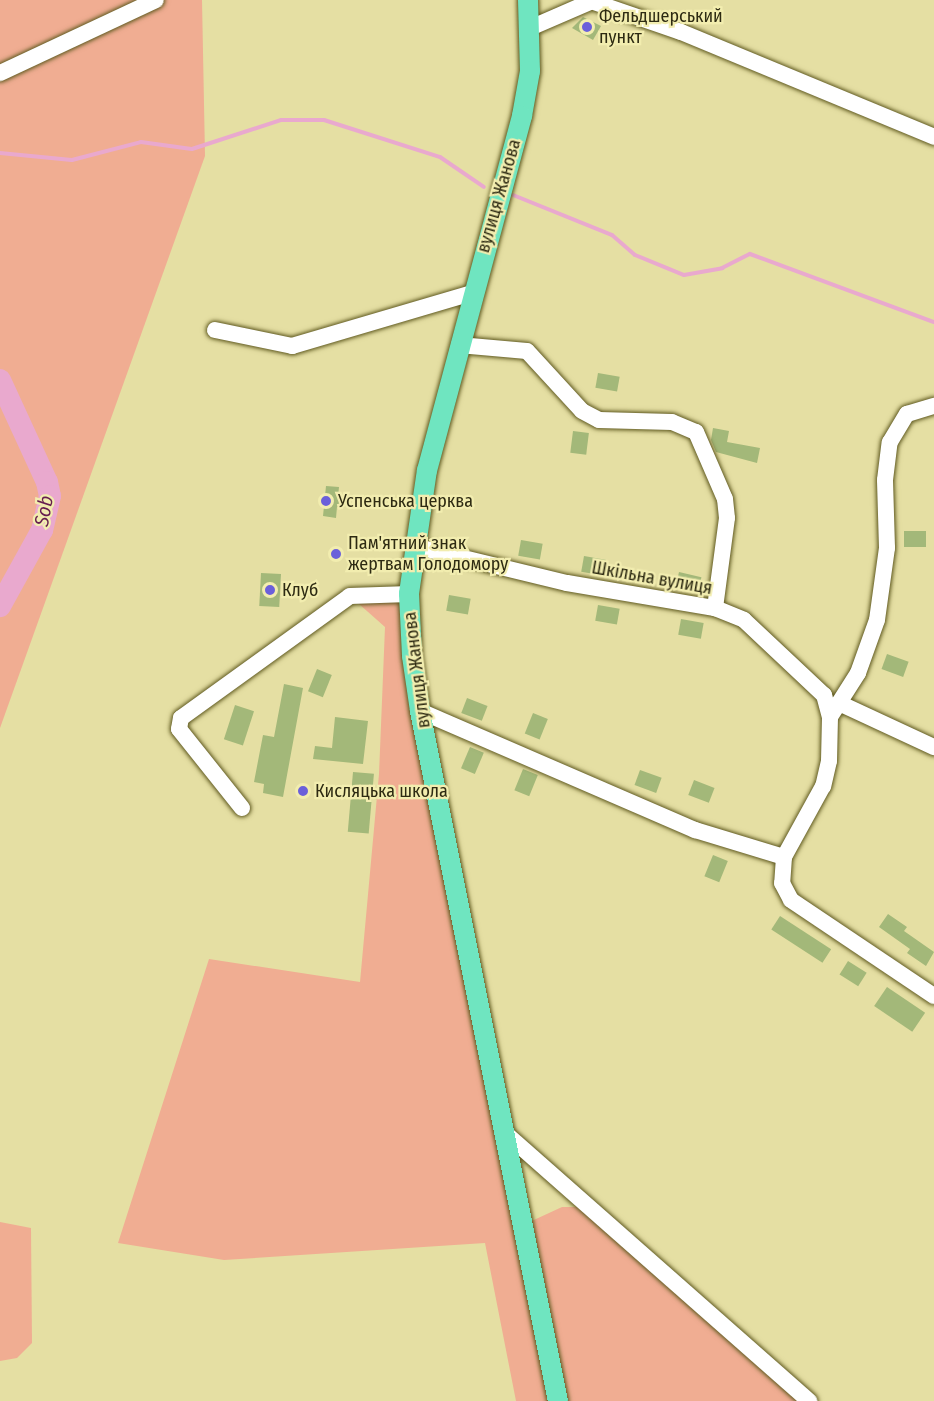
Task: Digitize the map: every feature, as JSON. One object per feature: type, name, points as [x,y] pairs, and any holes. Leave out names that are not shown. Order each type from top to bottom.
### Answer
[{"type":"main road","name":"вулиця Жанова","points":[[528,0],[530,71],[522,116],[472,293],[428,470],[414,546],[409,594],[412,657],[420,711],[558,1401]]},
{"type":"street","points":[[2,72],[156,0]]},
{"type":"street","points":[[530,28],[589,1],[681,32],[934,137]]},
{"type":"street","points":[[215,330],[292,346],[472,293]]},
{"type":"street","points":[[459,345],[527,351],[582,411],[599,420],[672,422],[696,432],[725,499],[727,518],[715,608]]},
{"type":"street","points":[[933,405],[906,414],[890,442],[885,480],[887,548],[877,620],[858,673],[835,710],[934,747]]},
{"type":"street","name":"Шкільна вулиця","points":[[414,546],[567,583],[715,608],[744,620],[801,670],[835,710],[830,761],[823,786],[784,857],[782,883],[791,900],[934,996]]},
{"type":"street","points":[[242,808],[179,729],[181,718],[350,596],[409,594]]},
{"type":"street","points":[[420,711],[696,830],[784,857]]},
{"type":"street","points":[[504,1132],[809,1401]]},
{"type":"shaded area","points":[[0,0],[202,0],[205,156],[0,728]]},
{"type":"shaded area","points":[[409,594],[412,656],[523,1225],[562,1207],[588,1207],[809,1401],[516,1401],[485,1243],[224,1260],[118,1243],[209,959],[360,982],[379,774],[385,627],[350,596]]},
{"type":"shaded area","points":[[0,1222],[31,1228],[32,1343],[17,1358],[0,1361]]},
{"type":"building","name":"Фельдшерський пункт","points":[[583,17],[601,26],[593,40],[572,28]]},
{"type":"building","points":[[598,373],[620,377],[617,392],[595,388]]},
{"type":"building","points":[[713,428],[729,431],[727,442],[760,448],[757,463],[716,452],[711,440]]},
{"type":"building","points":[[573,431],[589,433],[586,455],[570,453]]},
{"type":"building","name":"Успенська церква","points":[[326,486],[339,487],[338,497],[345,498],[344,508],[337,507],[336,518],[323,516]]},
{"type":"building","points":[[904,531],[926,531],[926,547],[904,547]]},
{"type":"building","points":[[521,540],[543,544],[540,560],[518,556]]},
{"type":"building","points":[[584,556],[606,560],[603,576],[581,572]]},
{"type":"building","points":[[679,572],[701,577],[698,591],[676,586]]},
{"type":"building","name":"Клуб","points":[[261,573],[281,574],[279,607],[259,606]]},
{"type":"building","points":[[449,595],[471,599],[468,615],[446,611]]},
{"type":"building","points":[[598,605],[620,609],[617,625],[595,621]]},
{"type":"building","points":[[681,619],[704,623],[701,639],[678,635]]},
{"type":"building","points":[[887,654],[909,662],[903,677],[882,669]]},
{"type":"building","points":[[317,669],[332,675],[323,697],[308,691]]},
{"type":"building","points":[[284,684],[303,688],[283,797],[263,793],[264,784],[254,782],[263,735],[274,737]]},
{"type":"building","points":[[467,698],[488,706],[482,721],[461,713]]},
{"type":"building","points":[[235,705],[254,711],[243,745],[224,739]]},
{"type":"building","points":[[533,713],[548,719],[540,739],[525,733]]},
{"type":"building","points":[[335,717],[368,721],[363,764],[313,759],[315,746],[332,748]]},
{"type":"building","points":[[470,747],[484,753],[475,774],[461,768]]},
{"type":"building","points":[[523,769],[538,775],[529,796],[514,790]]},
{"type":"building","points":[[640,770],[662,778],[656,793],[635,785]]},
{"type":"building","points":[[353,772],[374,774],[369,834],[348,832]]},
{"type":"building","points":[[694,780],[715,788],[709,803],[688,795]]},
{"type":"building","points":[[713,855],[728,861],[719,882],[704,876]]},
{"type":"building","points":[[888,914],[907,927],[904,931],[934,952],[926,966],[907,953],[910,949],[879,927]]},
{"type":"building","points":[[780,916],[831,949],[822,963],[771,929]]},
{"type":"building","points":[[848,961],[867,973],[858,986],[840,975]]},
{"type":"building","points":[[887,987],[925,1013],[912,1032],[874,1006]]},
{"type":"waterway","points":[[0,153],[72,160],[141,142],[192,149],[281,120],[324,120],[440,157],[484,187]]},
{"type":"waterway","points":[[513,195],[612,235],[635,255],[684,275],[722,268],[750,254],[934,322]]},
{"type":"waterway","name":"Sob","points":[[0,380],[47,482],[50,496],[42,530],[0,606]]},
{"type":"place","name":"Фельдшерський пункт","points":[[587,27]]},
{"type":"place","name":"Успенська церква","points":[[326,501]]},
{"type":"place","name":"Пам'ятний знак жертвам Голодомору","points":[[336,554]]},
{"type":"place","name":"Клуб","points":[[270,590]]},
{"type":"place","name":"Кисляцька школа","points":[[303,791]]}]
